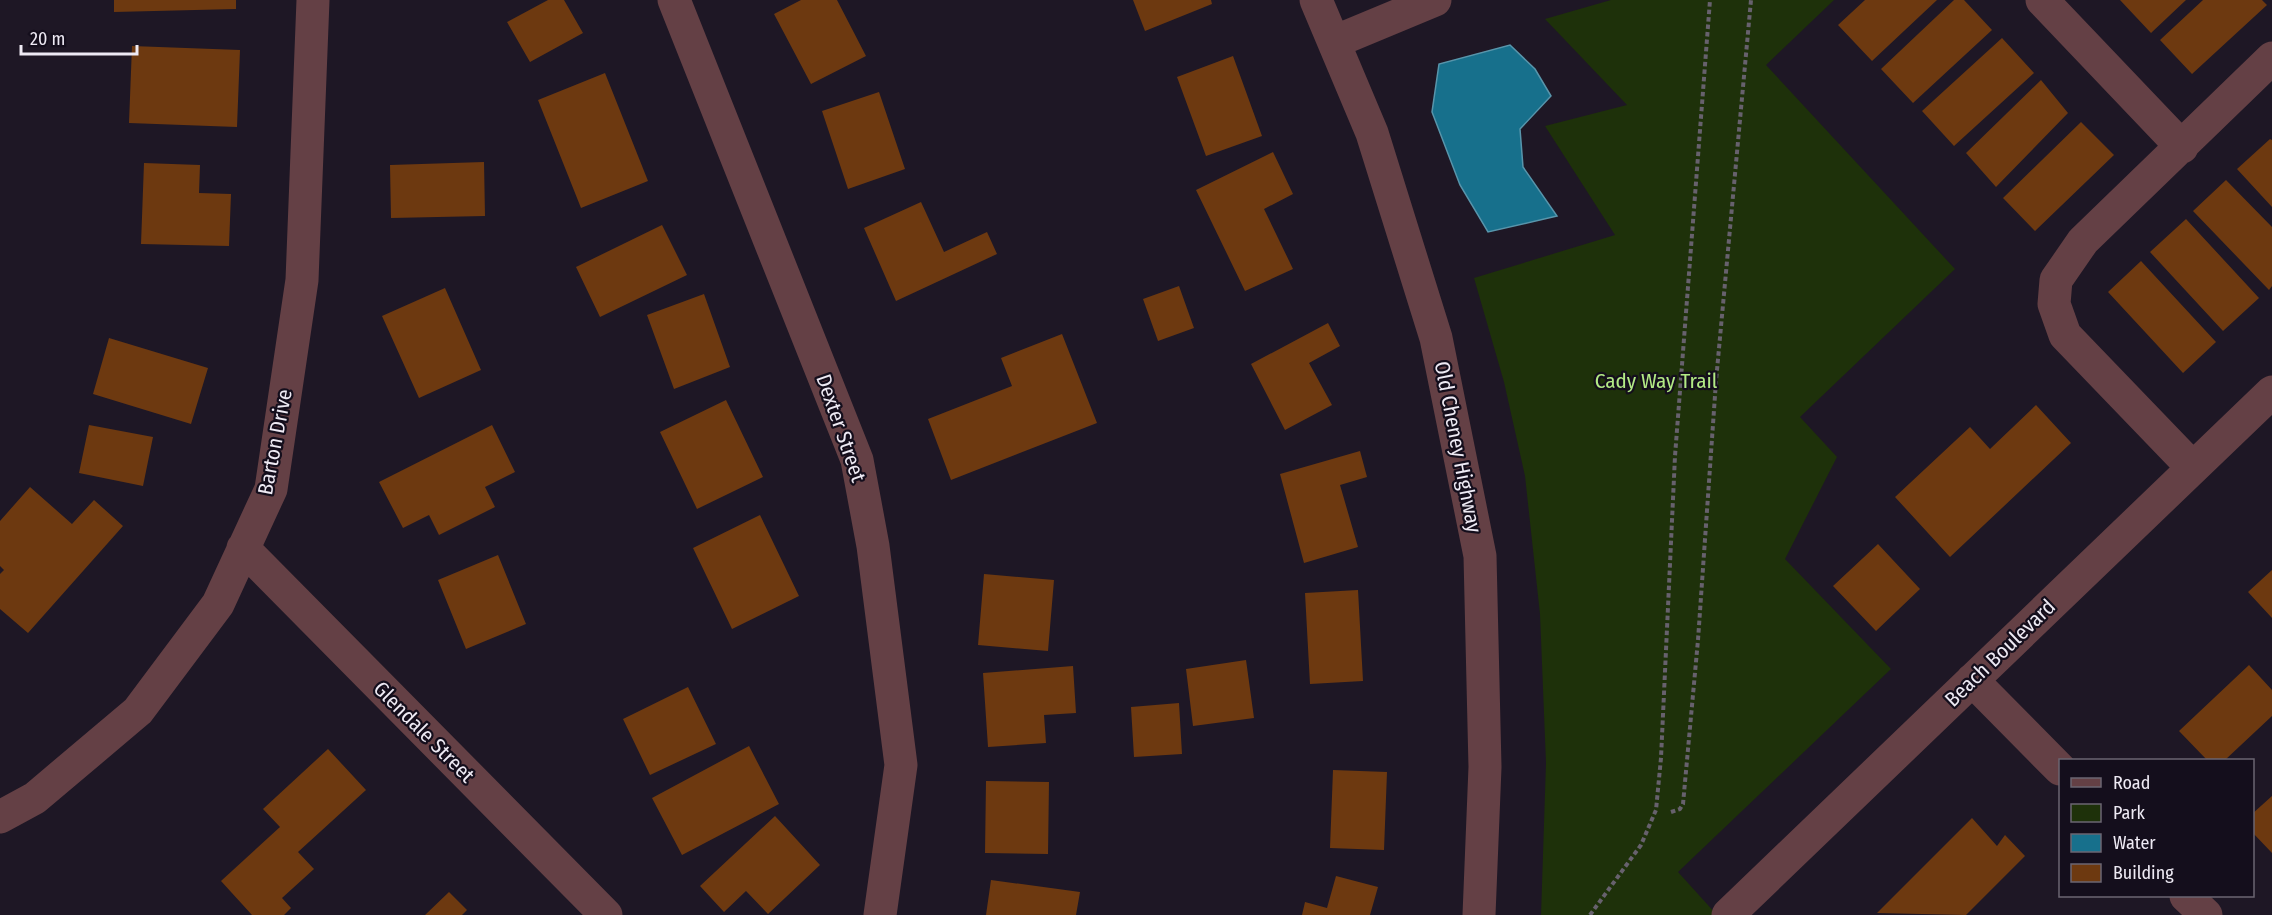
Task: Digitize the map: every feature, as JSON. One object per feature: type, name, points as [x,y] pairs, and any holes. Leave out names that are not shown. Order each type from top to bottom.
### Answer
[{"type":"street","name":"Barton Drive","points":[[0,817],[34,798],[138,711],[218,604],[270,489],[302,280],[312,0]]},
{"type":"street","name":"Dexter Street","points":[[675,0],[857,460],[873,546],[901,765],[880,915]]},
{"type":"street","name":"Old Cheney Highway","points":[[1316,0],[1372,133],[1436,338],[1480,556],[1485,767],[1479,915]]},
{"type":"street","points":[[1334,42],[1435,0]]},
{"type":"street","points":[[2042,0],[2182,147]]},
{"type":"street","points":[[2193,468],[2065,335],[2054,304],[2056,280],[2069,258],[2083,241],[2272,58]]},
{"type":"street","name":"Beach Boulevard","points":[[1728,915],[2272,392]]},
{"type":"street","name":"Glendale Street","points":[[243,548],[606,915]]},
{"type":"street","points":[[1972,680],[2059,767]]},
{"type":"street","points":[[0,840],[34,798]]},
{"type":"street","points":[[2187,897],[2206,915]]},
{"type":"path","points":[[1590,915],[1641,845],[1656,810],[1661,758],[1675,456],[1710,0]]},
{"type":"path","points":[[1671,812],[1680,809],[1683,804],[1698,640],[1716,381],[1751,0]]},
{"type":"green space","name":"Cady Way Trail","points":[[1611,0],[1834,0],[1766,65],[1955,269],[1800,417],[1837,457],[1785,559],[1891,669],[1678,872],[1717,915],[1541,915],[1546,763],[1540,614],[1525,476],[1504,382],[1474,278],[1615,235],[1545,126],[1627,105],[1545,19]]},
{"type":"water","points":[[1510,45],[1535,69],[1551,96],[1520,129],[1523,167],[1557,216],[1488,232],[1460,185],[1432,112],[1439,64]]},
{"type":"building","points":[[114,0],[236,0],[236,9],[114,12]]},
{"type":"building","points":[[548,0],[564,0],[583,33],[530,62],[507,22]]},
{"type":"building","points":[[801,0],[837,0],[866,56],[811,84],[774,14]]},
{"type":"building","points":[[1133,0],[1211,0],[1212,4],[1145,31]]},
{"type":"building","points":[[1865,0],[1937,0],[1872,61],[1838,25]]},
{"type":"building","points":[[1954,0],[1964,0],[1992,30],[1913,103],[1881,69]]},
{"type":"building","points":[[2120,0],[2186,0],[2151,33]]},
{"type":"building","points":[[2203,0],[2262,0],[2267,5],[2192,74],[2160,40]]},
{"type":"building","points":[[2002,38],[2034,73],[1954,146],[1922,111]]},
{"type":"building","points":[[132,46],[240,50],[237,127],[129,123]]},
{"type":"building","points":[[1233,56],[1262,136],[1206,156],[1177,77]]},
{"type":"building","points":[[605,73],[648,181],[581,208],[538,100]]},
{"type":"building","points":[[2041,80],[2068,113],[1996,187],[1966,153]]},
{"type":"building","points":[[879,92],[905,169],[848,189],[822,111]]},
{"type":"building","points":[[2081,122],[2114,155],[2035,231],[2003,198]]},
{"type":"building","points":[[2270,139],[2272,140],[2272,207],[2237,169]]},
{"type":"building","points":[[1273,152],[1293,194],[1264,209],[1293,269],[1245,291],[1196,190]]},
{"type":"building","points":[[484,162],[485,216],[391,218],[390,165]]},
{"type":"building","points":[[144,163],[200,165],[199,193],[231,194],[229,246],[141,244]]},
{"type":"building","points":[[2226,180],[2272,227],[2272,286],[2269,290],[2193,211]]},
{"type":"building","points":[[921,202],[944,252],[987,232],[997,254],[896,301],[864,228]]},
{"type":"building","points":[[2186,219],[2259,298],[2223,331],[2150,252]]},
{"type":"building","points":[[662,225],[687,275],[600,317],[576,267]]},
{"type":"building","points":[[2141,261],[2216,342],[2183,373],[2108,292]]},
{"type":"building","points":[[1179,286],[1194,328],[1158,341],[1143,299]]},
{"type":"building","points":[[445,288],[481,370],[419,398],[382,316]]},
{"type":"building","points":[[704,294],[730,367],[674,389],[647,315]]},
{"type":"building","points":[[1328,323],[1340,346],[1309,363],[1332,405],[1285,430],[1251,364]]},
{"type":"building","points":[[1062,334],[1097,423],[951,480],[928,419],[1012,386],[1001,358]]},
{"type":"building","points":[[109,338],[208,368],[191,424],[93,394]]},
{"type":"building","points":[[726,400],[763,477],[697,509],[660,432]]},
{"type":"building","points":[[2036,405],[2071,443],[1950,557],[1895,497],[1970,427],[1990,449]]},
{"type":"building","points":[[89,425],[153,437],[143,486],[79,473]]},
{"type":"building","points":[[492,425],[515,472],[485,487],[495,507],[439,535],[429,515],[403,528],[379,482]]},
{"type":"building","points":[[1360,451],[1367,477],[1340,485],[1358,547],[1304,563],[1280,474]]},
{"type":"building","points":[[30,487],[72,524],[94,500],[123,526],[28,633],[0,609],[0,574],[4,570],[0,566],[0,521]]},
{"type":"building","points":[[760,515],[799,596],[732,629],[693,548]]},
{"type":"building","points":[[1878,544],[1920,589],[1876,631],[1833,586]]},
{"type":"building","points":[[498,555],[526,624],[466,649],[438,580]]},
{"type":"building","points":[[2272,570],[2272,618],[2248,592]]},
{"type":"building","points":[[984,574],[1054,580],[1048,651],[978,645]]},
{"type":"building","points":[[1358,590],[1363,681],[1310,684],[1305,593]]},
{"type":"building","points":[[1246,660],[1254,718],[1193,726],[1186,669]]},
{"type":"building","points":[[2249,665],[2272,690],[2272,716],[2226,759],[2206,759],[2179,731]]},
{"type":"building","points":[[1073,666],[1076,713],[1044,715],[1046,743],[988,747],[983,673]]},
{"type":"building","points":[[688,687],[716,744],[650,775],[623,719]]},
{"type":"building","points":[[1179,703],[1182,754],[1134,757],[1131,707]]},
{"type":"building","points":[[749,746],[779,804],[682,855],[652,798]]},
{"type":"building","points":[[328,749],[366,790],[298,852],[314,869],[282,898],[291,908],[284,915],[252,915],[221,881],[280,827],[263,809]]},
{"type":"building","points":[[1333,770],[1387,772],[1384,850],[1330,848]]},
{"type":"building","points":[[986,781],[1049,782],[1048,854],[985,853]]},
{"type":"building","points":[[2272,796],[2272,853],[2254,834],[2254,812]]},
{"type":"building","points":[[775,816],[820,865],[768,914],[746,891],[724,912],[700,886]]},
{"type":"building","points":[[1972,818],[1997,846],[2005,835],[2025,856],[1966,915],[1877,913]]},
{"type":"building","points":[[1336,876],[1378,887],[1370,915],[1302,915],[1305,902],[1327,908]]},
{"type":"building","points":[[991,880],[1080,892],[1076,915],[986,915]]},
{"type":"building","points":[[449,892],[467,910],[462,915],[425,915]]}]
